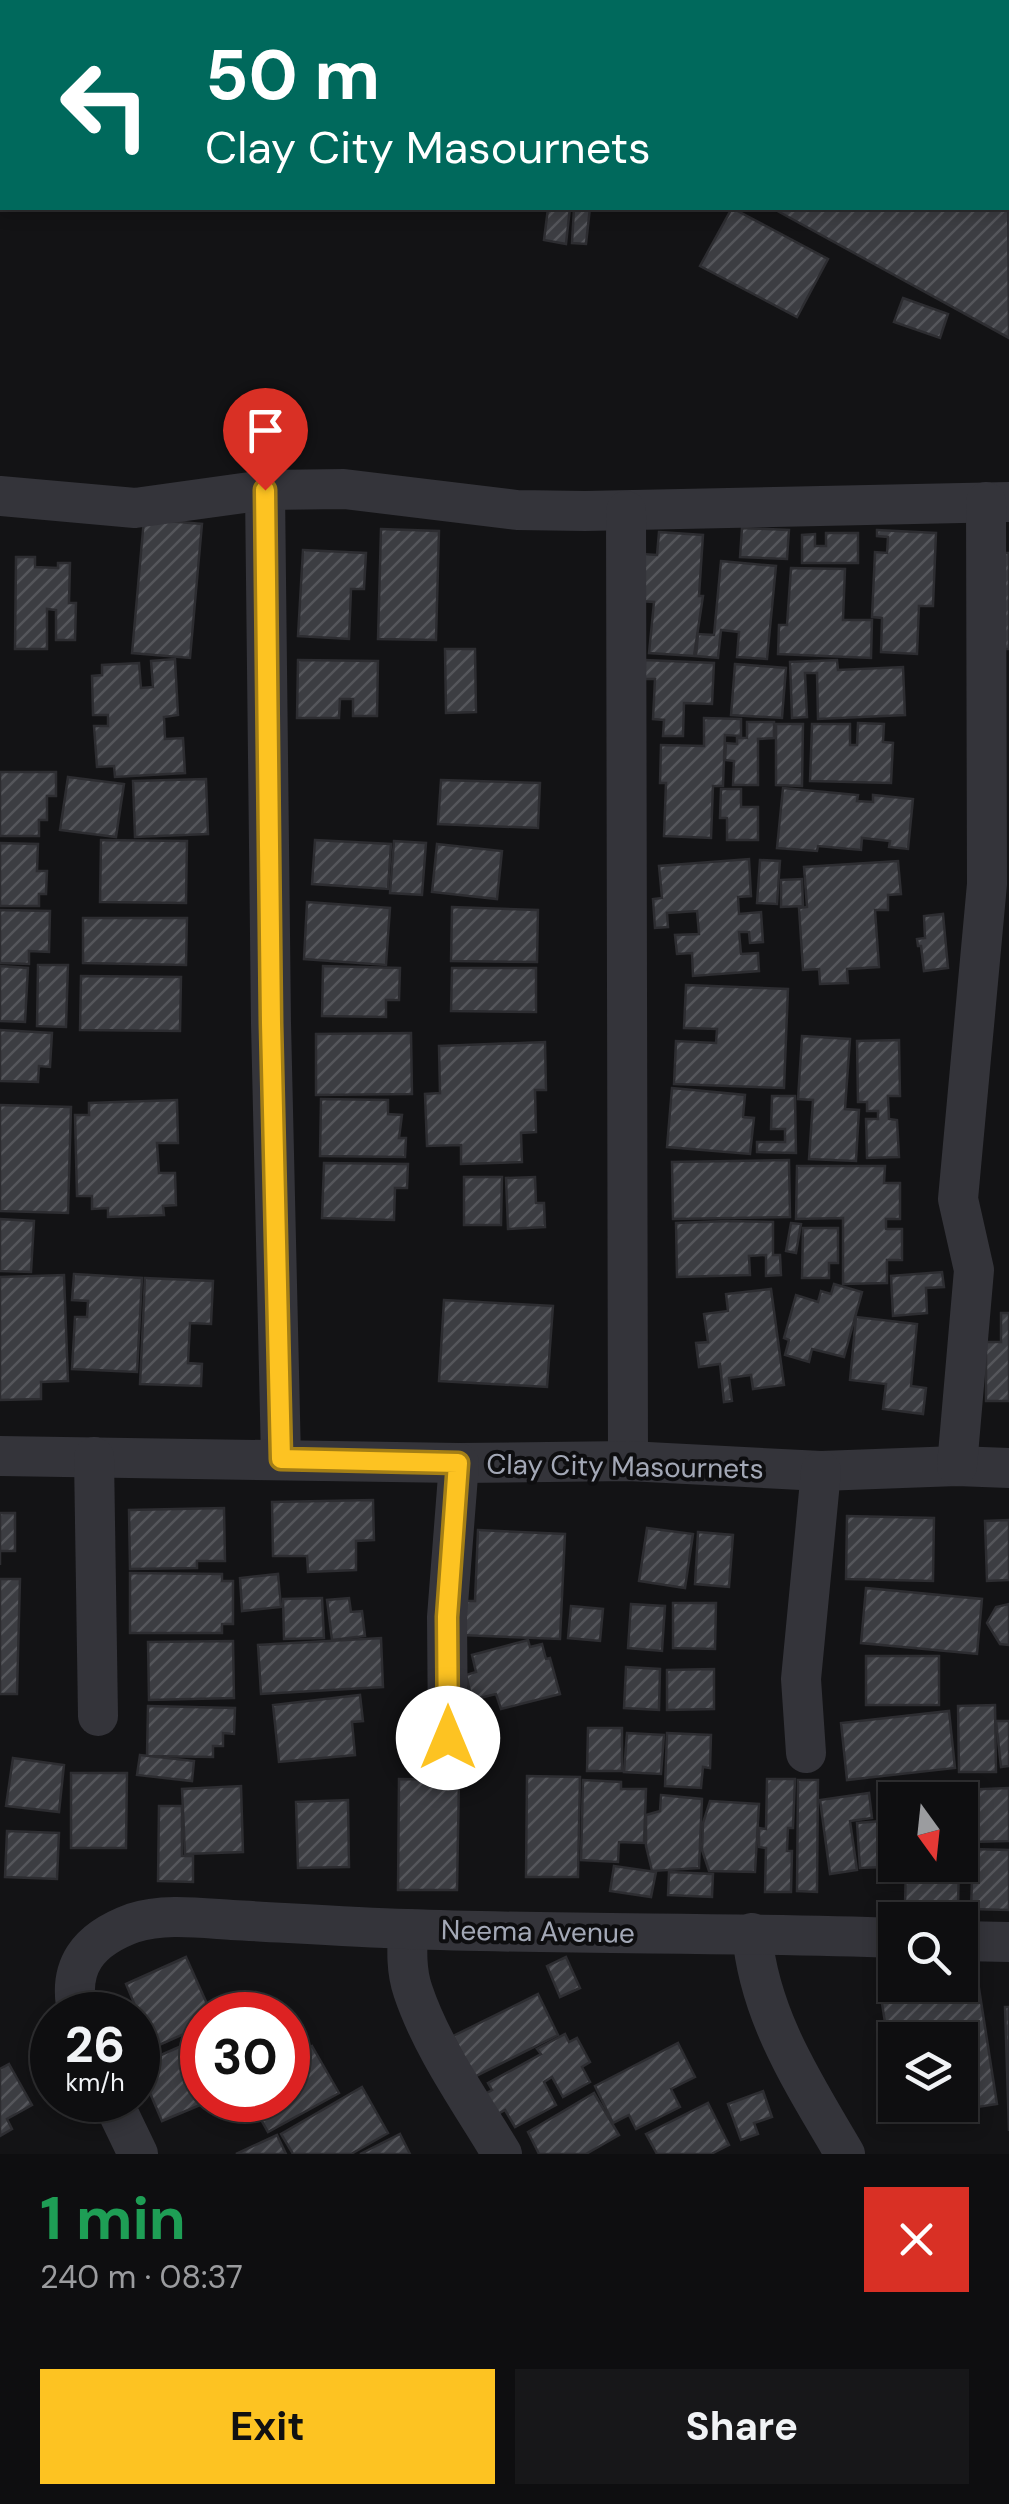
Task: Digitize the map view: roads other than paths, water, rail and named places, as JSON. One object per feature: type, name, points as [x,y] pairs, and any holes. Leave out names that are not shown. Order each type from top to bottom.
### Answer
[{"type":"street","points":[[0,496],[136,508],[265,490],[344,489],[518,510],[997,502],[987,884],[958,1199],[974,1270],[957,1466]]},
{"type":"street","points":[[265,490],[271,1043],[281,1459]]},
{"type":"street","points":[[626,510],[628,1461]]},
{"type":"street","name":"Clay City Masournets","points":[[0,1456],[458,1463],[628,1461],[821,1471],[1009,1468]]},
{"type":"street","points":[[94,1456],[98,1716]]},
{"type":"street","points":[[448,1738],[447,1617],[458,1463]]},
{"type":"street","points":[[806,1753],[800,1679],[821,1471]]},
{"type":"street","name":"Neema Avenue","points":[[75,1992],[80,1961],[96,1941],[136,1922],[181,1917],[408,1929],[878,1937]]},
{"type":"street","points":[[408,1929],[406,1958],[412,1990],[442,2052],[502,2154]]},
{"type":"street","points":[[752,1933],[755,1967],[767,2010],[798,2074],[845,2154]]},
{"type":"street","points":[[978,1941],[1009,1942]]},
{"type":"street","points":[[123,2122],[138,2154]]}]
